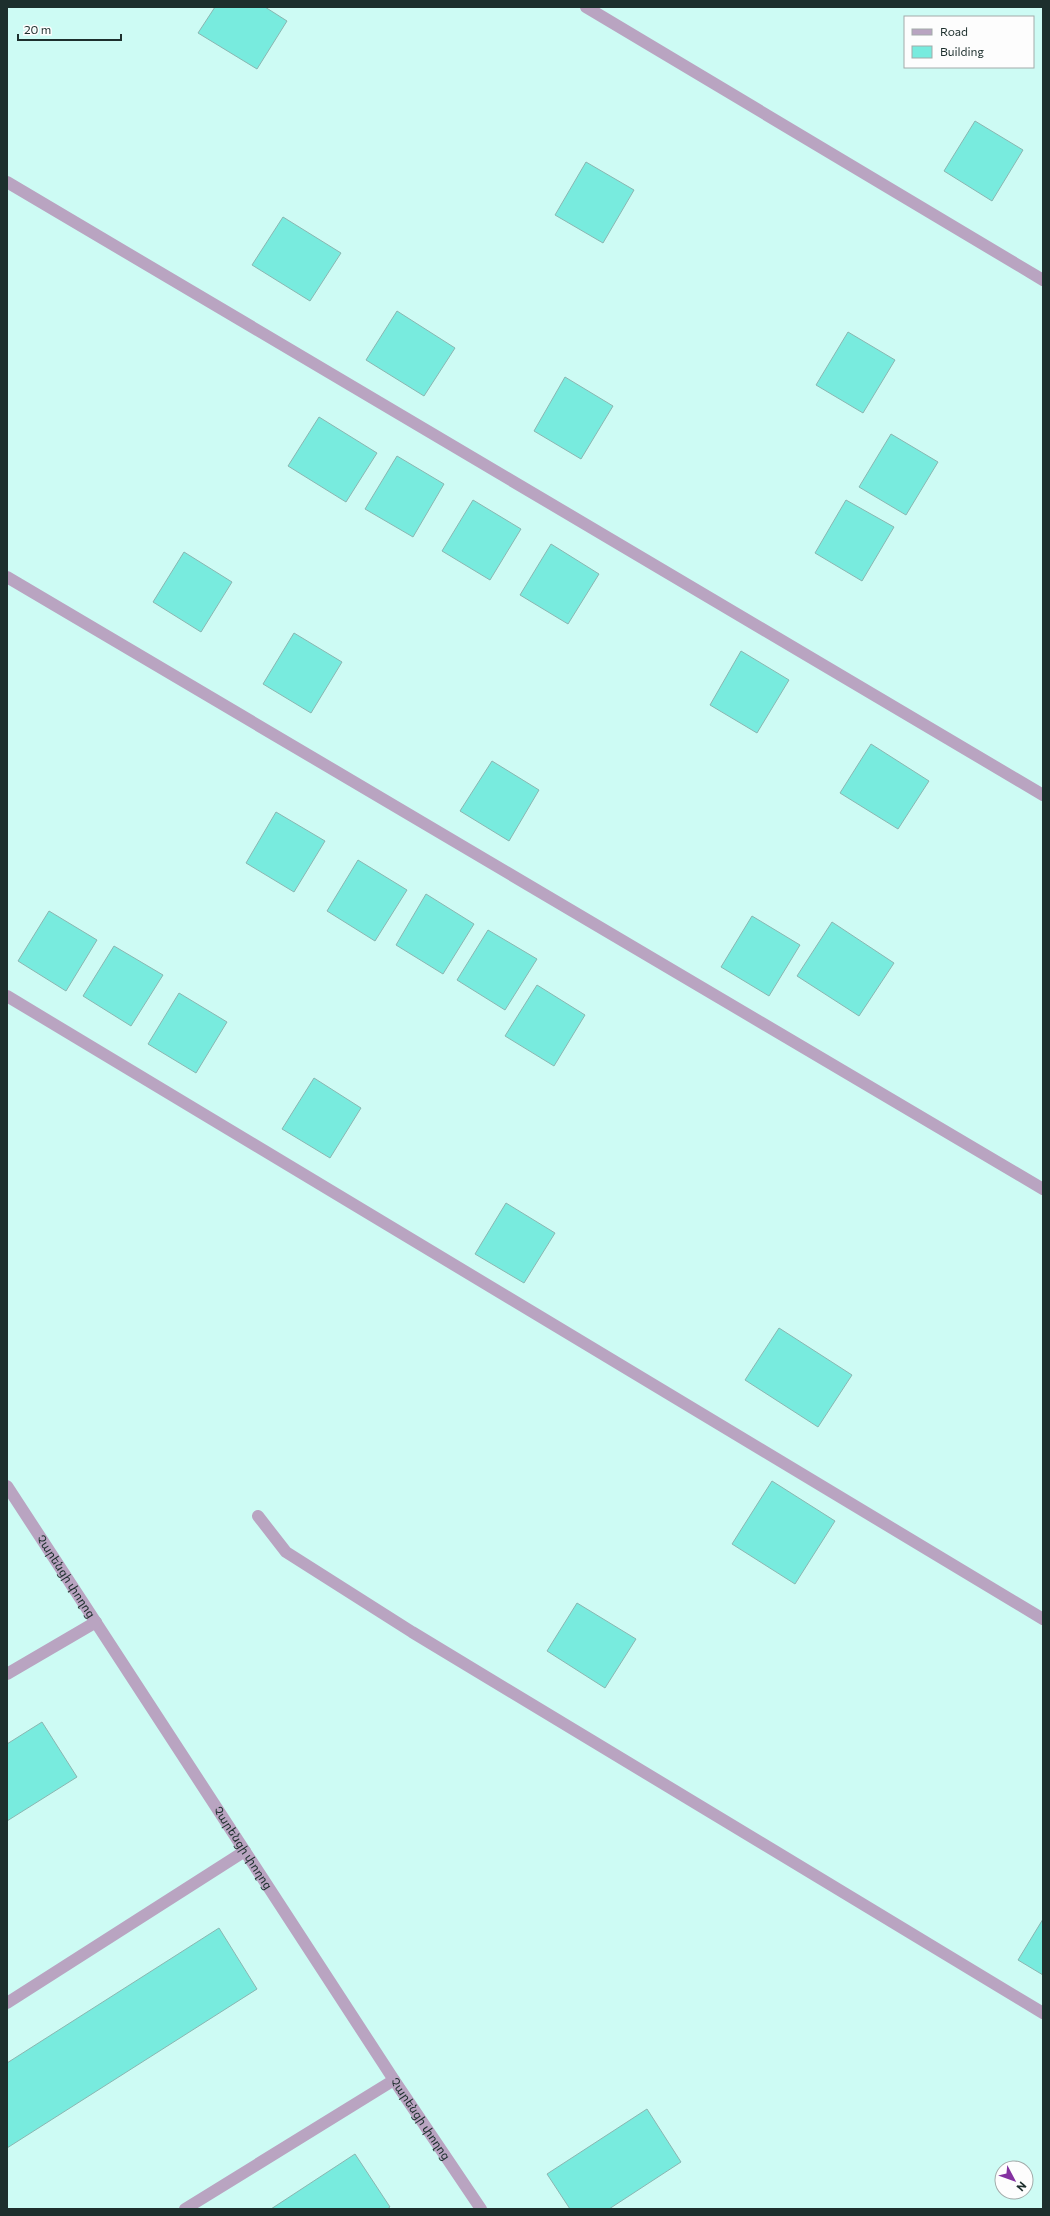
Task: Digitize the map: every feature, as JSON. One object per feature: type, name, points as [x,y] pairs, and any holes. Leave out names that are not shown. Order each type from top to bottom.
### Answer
[{"type":"street","points":[[586,7],[1043,280]]},
{"type":"street","points":[[7,182],[1043,795]]},
{"type":"street","points":[[7,577],[1043,1189]]},
{"type":"street","points":[[7,996],[1043,1618]]},
{"type":"street","name":"Չարենցի փողոց","points":[[7,1486],[394,2080],[481,2209]]},
{"type":"street","points":[[258,1516],[286,1552],[406,1628],[1043,2014]]},
{"type":"street","points":[[7,1674],[96,1622]]},
{"type":"street","points":[[7,2003],[245,1851]]},
{"type":"street","points":[[185,2209],[394,2080]]},
{"type":"building","points":[[215,7],[265,7],[287,21],[257,69],[198,33]]},
{"type":"building","points":[[975,121],[1023,150],[992,201],[944,171]]},
{"type":"building","points":[[586,162],[634,190],[603,243],[555,215]]},
{"type":"building","points":[[283,217],[341,253],[310,301],[252,265]]},
{"type":"building","points":[[397,311],[455,348],[424,396],[366,360]]},
{"type":"building","points":[[848,332],[895,360],[863,413],[816,385]]},
{"type":"building","points":[[565,377],[613,406],[581,459],[534,431]]},
{"type":"building","points":[[319,417],[377,453],[346,502],[288,466]]},
{"type":"building","points":[[891,434],[938,462],[906,515],[859,487]]},
{"type":"building","points":[[397,456],[444,484],[413,537],[365,509]]},
{"type":"building","points":[[473,500],[521,529],[490,580],[442,551]]},
{"type":"building","points":[[846,500],[894,527],[862,581],[815,553]]},
{"type":"building","points":[[551,544],[599,574],[568,624],[520,595]]},
{"type":"building","points":[[184,552],[232,582],[201,632],[153,602]]},
{"type":"building","points":[[294,633],[342,662],[311,713],[263,684]]},
{"type":"building","points":[[741,651],[789,680],[757,733],[710,705]]},
{"type":"building","points":[[871,744],[929,781],[898,829],[840,793]]},
{"type":"building","points":[[492,761],[539,790],[509,841],[460,811]]},
{"type":"building","points":[[276,812],[325,841],[294,892],[246,863]]},
{"type":"building","points":[[358,860],[407,890],[375,941],[327,911]]},
{"type":"building","points":[[426,894],[474,924],[443,974],[396,945]]},
{"type":"building","points":[[49,911],[97,940],[66,991],[18,961]]},
{"type":"building","points":[[752,916],[800,945],[769,996],[721,967]]},
{"type":"building","points":[[832,922],[894,963],[859,1016],[797,976]]},
{"type":"building","points":[[488,930],[537,959],[505,1010],[457,980]]},
{"type":"building","points":[[114,946],[163,975],[131,1026],[83,996]]},
{"type":"building","points":[[537,985],[585,1015],[554,1066],[505,1036]]},
{"type":"building","points":[[179,993],[227,1022],[196,1073],[148,1044]]},
{"type":"building","points":[[314,1078],[361,1108],[330,1158],[282,1129]]},
{"type":"building","points":[[506,1203],[555,1233],[524,1283],[475,1254]]},
{"type":"building","points":[[779,1328],[852,1375],[818,1427],[745,1380]]},
{"type":"building","points":[[772,1481],[835,1521],[795,1584],[732,1544]]},
{"type":"building","points":[[577,1603],[636,1639],[605,1688],[547,1651]]},
{"type":"building","points":[[42,1722],[77,1777],[7,1821],[7,1744]]},
{"type":"building","points":[[1043,1919],[1043,1975],[1018,1960]]},
{"type":"building","points":[[219,1928],[257,1989],[7,2148],[7,2063]]},
{"type":"building","points":[[647,2109],[681,2162],[609,2209],[570,2209],[547,2174]]},
{"type":"building","points":[[355,2154],[390,2207],[387,2209],[271,2209]]}]
